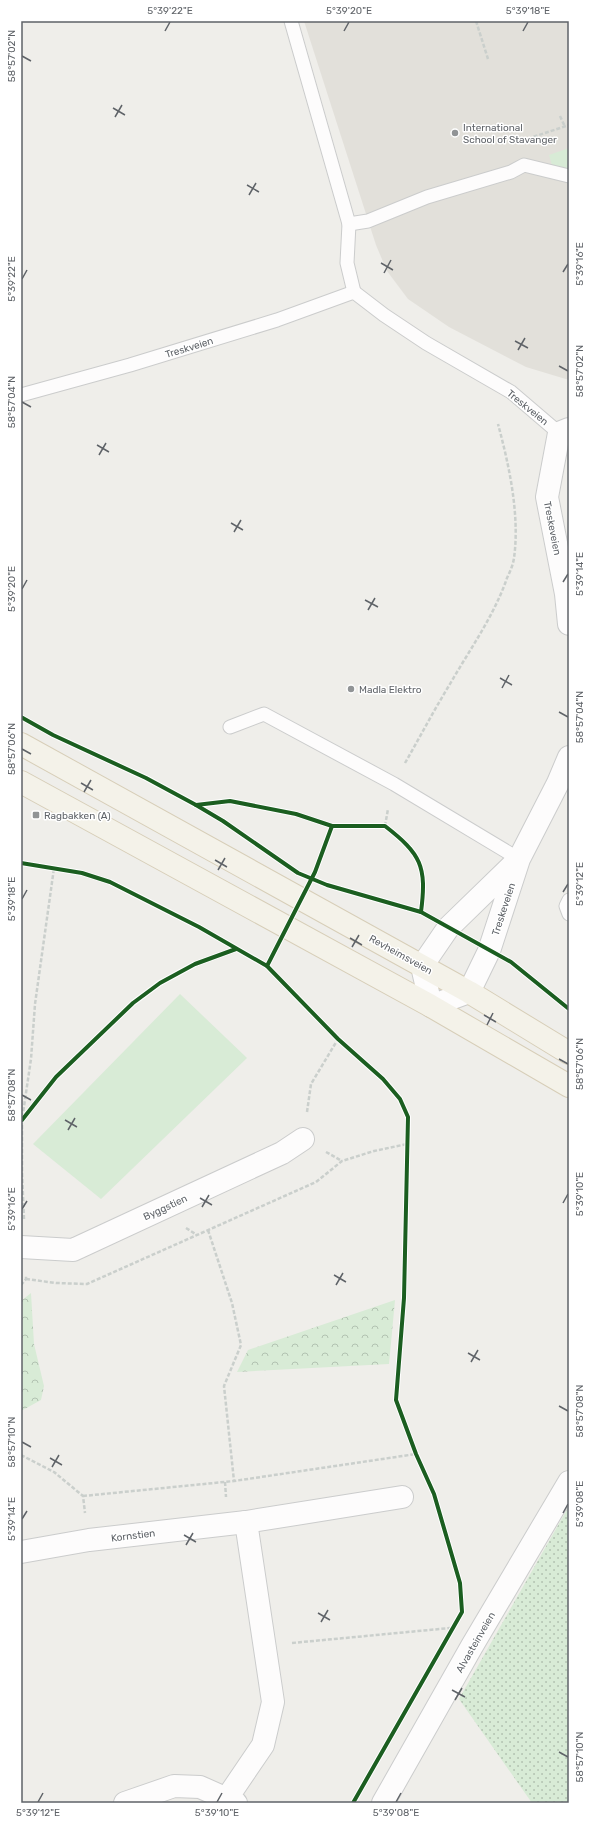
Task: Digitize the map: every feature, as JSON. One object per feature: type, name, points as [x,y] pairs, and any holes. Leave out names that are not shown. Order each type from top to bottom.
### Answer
[{"type":"main road","name":"Revheimsveien","points":[[21,744],[469,992],[569,1053]]},
{"type":"main road","points":[[21,782],[431,1006],[569,1086]]},
{"type":"street","name":"Treskeveien","points":[[564,431],[547,497],[566,594],[569,624]]},
{"type":"street","name":"Treskeveien","points":[[469,992],[490,951],[519,859],[564,785],[569,757]]},
{"type":"street","name":"Treskeveien","points":[[422,966],[448,928],[519,859]]},
{"type":"street","points":[[422,966],[431,1006],[469,992]]},
{"type":"street","name":"Byggstien","points":[[23,1247],[73,1250],[282,1152],[303,1139]]},
{"type":"street","name":"Alvasteinveien","points":[[383,1803],[472,1646],[569,1482]]},
{"type":"street","name":"Kornstien","points":[[21,1552],[89,1540],[246,1522],[402,1497]]},
{"type":"street","points":[[124,1803],[174,1786],[200,1787],[232,1801],[263,1745],[273,1702],[246,1522]]},
{"type":"lane","points":[[291,21],[349,224],[347,263],[354,292]]},
{"type":"lane","points":[[349,224],[368,221],[427,197],[512,172],[524,165],[569,176]]},
{"type":"lane","name":"Treskveien","points":[[21,395],[115,370],[277,320],[354,292],[384,315],[426,343],[511,392],[564,431]]},
{"type":"lane","points":[[230,727],[264,714],[394,784],[519,859]]},
{"type":"lane","points":[[569,900],[566,906],[569,914]]},
{"type":"path","points":[[476,21],[488,59]]},
{"type":"path","points":[[560,116],[565,127]]},
{"type":"path","points":[[524,165],[533,137],[569,125]]},
{"type":"path","points":[[390,830],[382,827],[394,784],[450,684],[481,634],[502,592],[514,560],[516,531],[515,506],[504,447],[498,424]]},
{"type":"path","points":[[47,867],[61,870]]},
{"type":"path","points":[[21,1285],[26,1278],[23,1247],[22,1120],[31,1059],[35,1004],[54,868]]},
{"type":"path","points":[[333,1033],[344,1044]]},
{"type":"path","points":[[303,1139],[311,1084],[338,1039]]},
{"type":"path","points":[[22,1120],[27,1114]]},
{"type":"path","points":[[407,1137],[407,1152]]},
{"type":"path","points":[[26,1278],[56,1283],[87,1284],[316,1182],[342,1161],[374,1151],[407,1144]]},
{"type":"path","points":[[208,1230],[232,1303],[241,1345],[224,1386],[234,1481]]},
{"type":"path","points":[[413,1447],[419,1461]]},
{"type":"path","points":[[83,1496],[234,1481],[416,1454]]},
{"type":"path","points":[[21,1455],[54,1472],[83,1496],[89,1540]]},
{"type":"path","points":[[448,1635],[455,1622]]},
{"type":"path","points":[[265,1646],[452,1628]]},
{"type":"shaded area","name":"International School of Stavanger","points":[[304,21],[569,21],[569,380],[526,367],[449,327],[408,299],[387,271],[376,245]]},
{"type":"green space","points":[[569,148],[569,169],[552,165],[549,155]]},
{"type":"green space","points":[[180,994],[247,1058],[101,1199],[33,1144]]},
{"type":"green space","points":[[31,1293],[34,1344],[44,1386],[41,1400],[21,1411],[21,1301]]},
{"type":"green space","points":[[395,1300],[389,1364],[237,1372],[248,1350]]},
{"type":"green space","points":[[569,1506],[569,1803],[532,1803],[459,1699]]},
{"type":"cycle path","points":[[21,717],[53,735],[146,778],[196,805],[223,821],[298,873],[327,885],[421,912],[511,962],[569,1009]]},
{"type":"cycle path","points":[[196,805],[230,801],[296,814],[332,826],[385,826],[407,845],[419,862],[423,883],[421,912]]},
{"type":"cycle path","points":[[267,966],[315,872],[332,826]]},
{"type":"cycle path","points":[[21,863],[82,873],[110,882],[199,927],[267,966],[338,1039],[383,1079],[400,1099],[408,1117],[404,1298],[396,1400],[416,1454],[434,1494],[460,1583],[462,1612],[353,1803]]},
{"type":"cycle path","points":[[22,1120],[56,1077],[133,1003],[160,983],[195,964],[236,949]]},
{"type":"place","name":"International School of Stavanger","points":[[455,133]]},
{"type":"place","name":"Madla Elektro","points":[[351,689]]},
{"type":"place","name":"Ragbakken (A)","points":[[36,815]]}]
